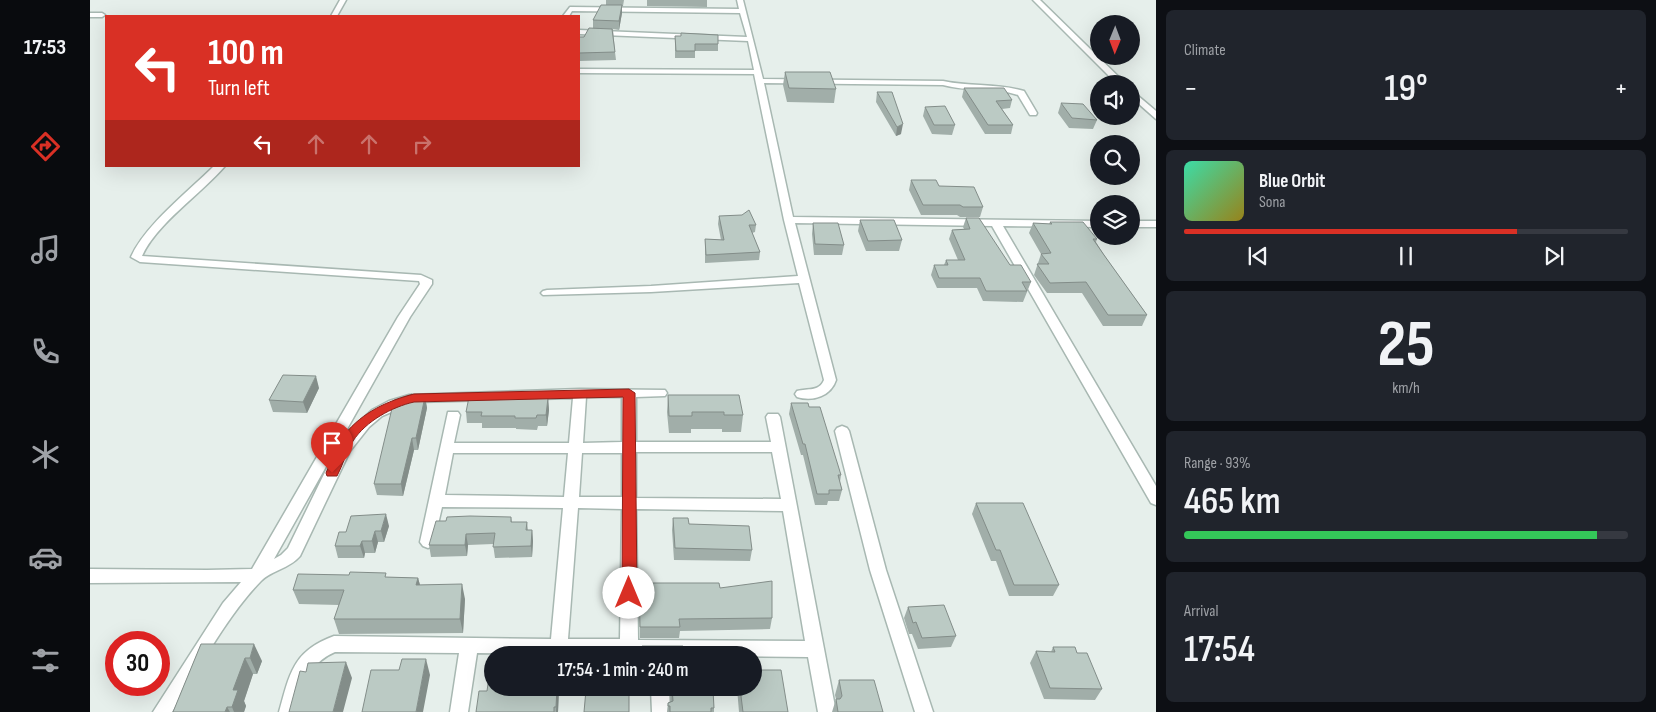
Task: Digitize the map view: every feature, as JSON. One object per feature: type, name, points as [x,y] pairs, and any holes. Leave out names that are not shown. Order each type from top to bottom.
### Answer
[{"type":"street","points":[[335,15],[343,0]]},
{"type":"street","points":[[740,0],[751,39],[789,220],[830,380],[829,384],[821,392],[802,394]]},
{"type":"street","points":[[1036,0],[1113,75]]},
{"type":"street","points":[[567,15],[570,9],[744,11]]},
{"type":"street","points":[[90,15],[102,15]]},
{"type":"street","points":[[580,32],[751,39]]},
{"type":"street","points":[[580,70],[943,83],[958,87],[1008,89],[1021,93],[1033,113]]},
{"type":"street","points":[[1140,101],[1156,116]]},
{"type":"street","points":[[162,712],[229,608],[256,575],[404,317],[426,284],[426,280],[420,278],[140,259],[136,257],[140,248],[166,218],[219,167]]},
{"type":"street","points":[[789,220],[1090,224]]},
{"type":"street","points":[[996,223],[1156,499]]},
{"type":"street","points":[[1140,224],[1156,224]]},
{"type":"street","points":[[546,293],[651,289],[804,279]]},
{"type":"street","points":[[559,646],[580,393]]},
{"type":"street","points":[[90,576],[207,577],[256,575],[287,560],[294,552],[349,438],[373,414],[394,403],[414,398],[580,393],[660,393]]},
{"type":"street","points":[[629,393],[629,646]]},
{"type":"street","points":[[428,542],[454,415]]},
{"type":"street","points":[[773,417],[827,712]]},
{"type":"street","points":[[842,430],[878,570],[905,648],[924,712]]},
{"type":"street","points":[[447,448],[778,447]]},
{"type":"street","points":[[436,500],[789,505]]},
{"type":"street","points":[[288,712],[303,664],[322,648],[334,644],[484,646]]},
{"type":"street","points":[[459,712],[470,646]]},
{"type":"street","points":[[762,650],[815,649]]},
{"type":"street","points":[[660,696],[661,712]]},
{"type":"building","points":[[601,5],[622,5],[619,21],[593,20]]},
{"type":"building","points":[[589,28],[612,29],[615,52],[580,53],[580,37],[584,37]]},
{"type":"building","points":[[681,33],[718,35],[718,44],[695,44],[695,51],[676,51],[675,36],[681,36]]},
{"type":"building","points":[[785,72],[830,72],[836,89],[789,88]]},
{"type":"building","points":[[964,88],[1004,88],[1012,100],[996,101],[1013,125],[988,125]]},
{"type":"building","points":[[877,92],[892,92],[903,124],[897,127]]},
{"type":"building","points":[[1061,103],[1083,104],[1090,112],[1090,119],[1072,118]]},
{"type":"building","points":[[945,106],[955,125],[934,125],[925,107]]},
{"type":"building","points":[[911,180],[936,180],[939,186],[974,187],[983,207],[923,205]]},
{"type":"building","points":[[749,210],[756,225],[749,225],[760,252],[706,255],[705,239],[724,240],[719,216],[742,215]]},
{"type":"building","points":[[966,218],[979,218],[1010,265],[1021,265],[1031,282],[1022,282],[1027,291],[986,291],[980,278],[939,278],[934,265],[948,265],[946,260],[965,260],[952,230],[970,229]]},
{"type":"building","points":[[860,220],[894,220],[902,240],[868,241]]},
{"type":"building","points":[[1050,222],[1083,222],[1090,230],[1090,245],[1097,245],[1147,315],[1108,315],[1086,282],[1050,283],[1037,264],[1049,264],[1041,254],[1051,253],[1033,223],[1052,224]]},
{"type":"building","points":[[813,223],[838,223],[844,245],[815,244]]},
{"type":"building","points":[[283,375],[316,376],[303,402],[269,400]]},
{"type":"building","points":[[412,394],[411,396],[425,397],[416,438],[412,438],[401,484],[374,484],[394,400]]},
{"type":"building","points":[[668,395],[739,395],[743,415],[724,415],[724,412],[692,412],[692,416],[669,416]]},
{"type":"building","points":[[469,397],[548,398],[546,415],[537,415],[536,418],[481,416],[482,412],[466,412]]},
{"type":"building","points":[[791,403],[808,403],[809,407],[820,407],[841,475],[838,475],[842,490],[829,490],[829,494],[817,494],[805,444],[803,444]]},
{"type":"building","points":[[976,503],[1023,503],[1059,585],[1014,585],[1000,550],[996,550]]},
{"type":"building","points":[[386,514],[381,531],[375,531],[372,541],[362,541],[360,546],[335,546],[339,532],[346,532],[351,516]]},
{"type":"building","points":[[447,517],[511,517],[511,522],[527,522],[526,530],[532,530],[531,546],[493,547],[495,533],[466,534],[465,545],[429,545],[436,521],[446,521]]},
{"type":"building","points":[[673,518],[688,518],[689,524],[749,526],[752,550],[675,548]]},
{"type":"building","points":[[350,572],[386,573],[385,577],[418,578],[416,585],[462,584],[460,619],[334,619],[344,590],[293,590],[298,574],[349,575]]},
{"type":"building","points":[[772,581],[772,618],[679,619],[680,627],[640,627],[639,583],[719,583],[720,588]]},
{"type":"building","points":[[944,605],[956,636],[922,638],[916,622],[913,623],[908,607]]},
{"type":"building","points":[[201,644],[254,644],[250,658],[245,658],[233,690],[238,690],[232,707],[227,707],[225,712],[173,712]]},
{"type":"building","points":[[1053,647],[1075,647],[1077,653],[1087,653],[1102,689],[1050,688],[1036,651],[1055,652]]},
{"type":"building","points":[[402,659],[426,659],[416,712],[362,712],[371,670],[399,670]]},
{"type":"building","points":[[346,662],[333,712],[289,712],[300,671],[306,672],[308,663]]},
{"type":"building","points":[[762,670],[781,670],[788,712],[743,712],[741,696],[762,696]]},
{"type":"building","points":[[839,680],[874,680],[883,712],[838,712],[836,699],[840,699],[842,696]]},
{"type":"building","points":[[479,691],[484,691],[484,696],[557,696],[556,707],[554,707],[554,712],[476,712]]},
{"type":"building","points":[[585,696],[629,696],[629,712],[584,712]]},
{"type":"building","points":[[673,696],[713,696],[714,708],[711,708],[711,712],[670,712],[668,703],[673,701]]},
{"type":"route","points":[[332,473],[349,438],[373,414],[394,403],[414,398],[629,393],[629,593]]}]
